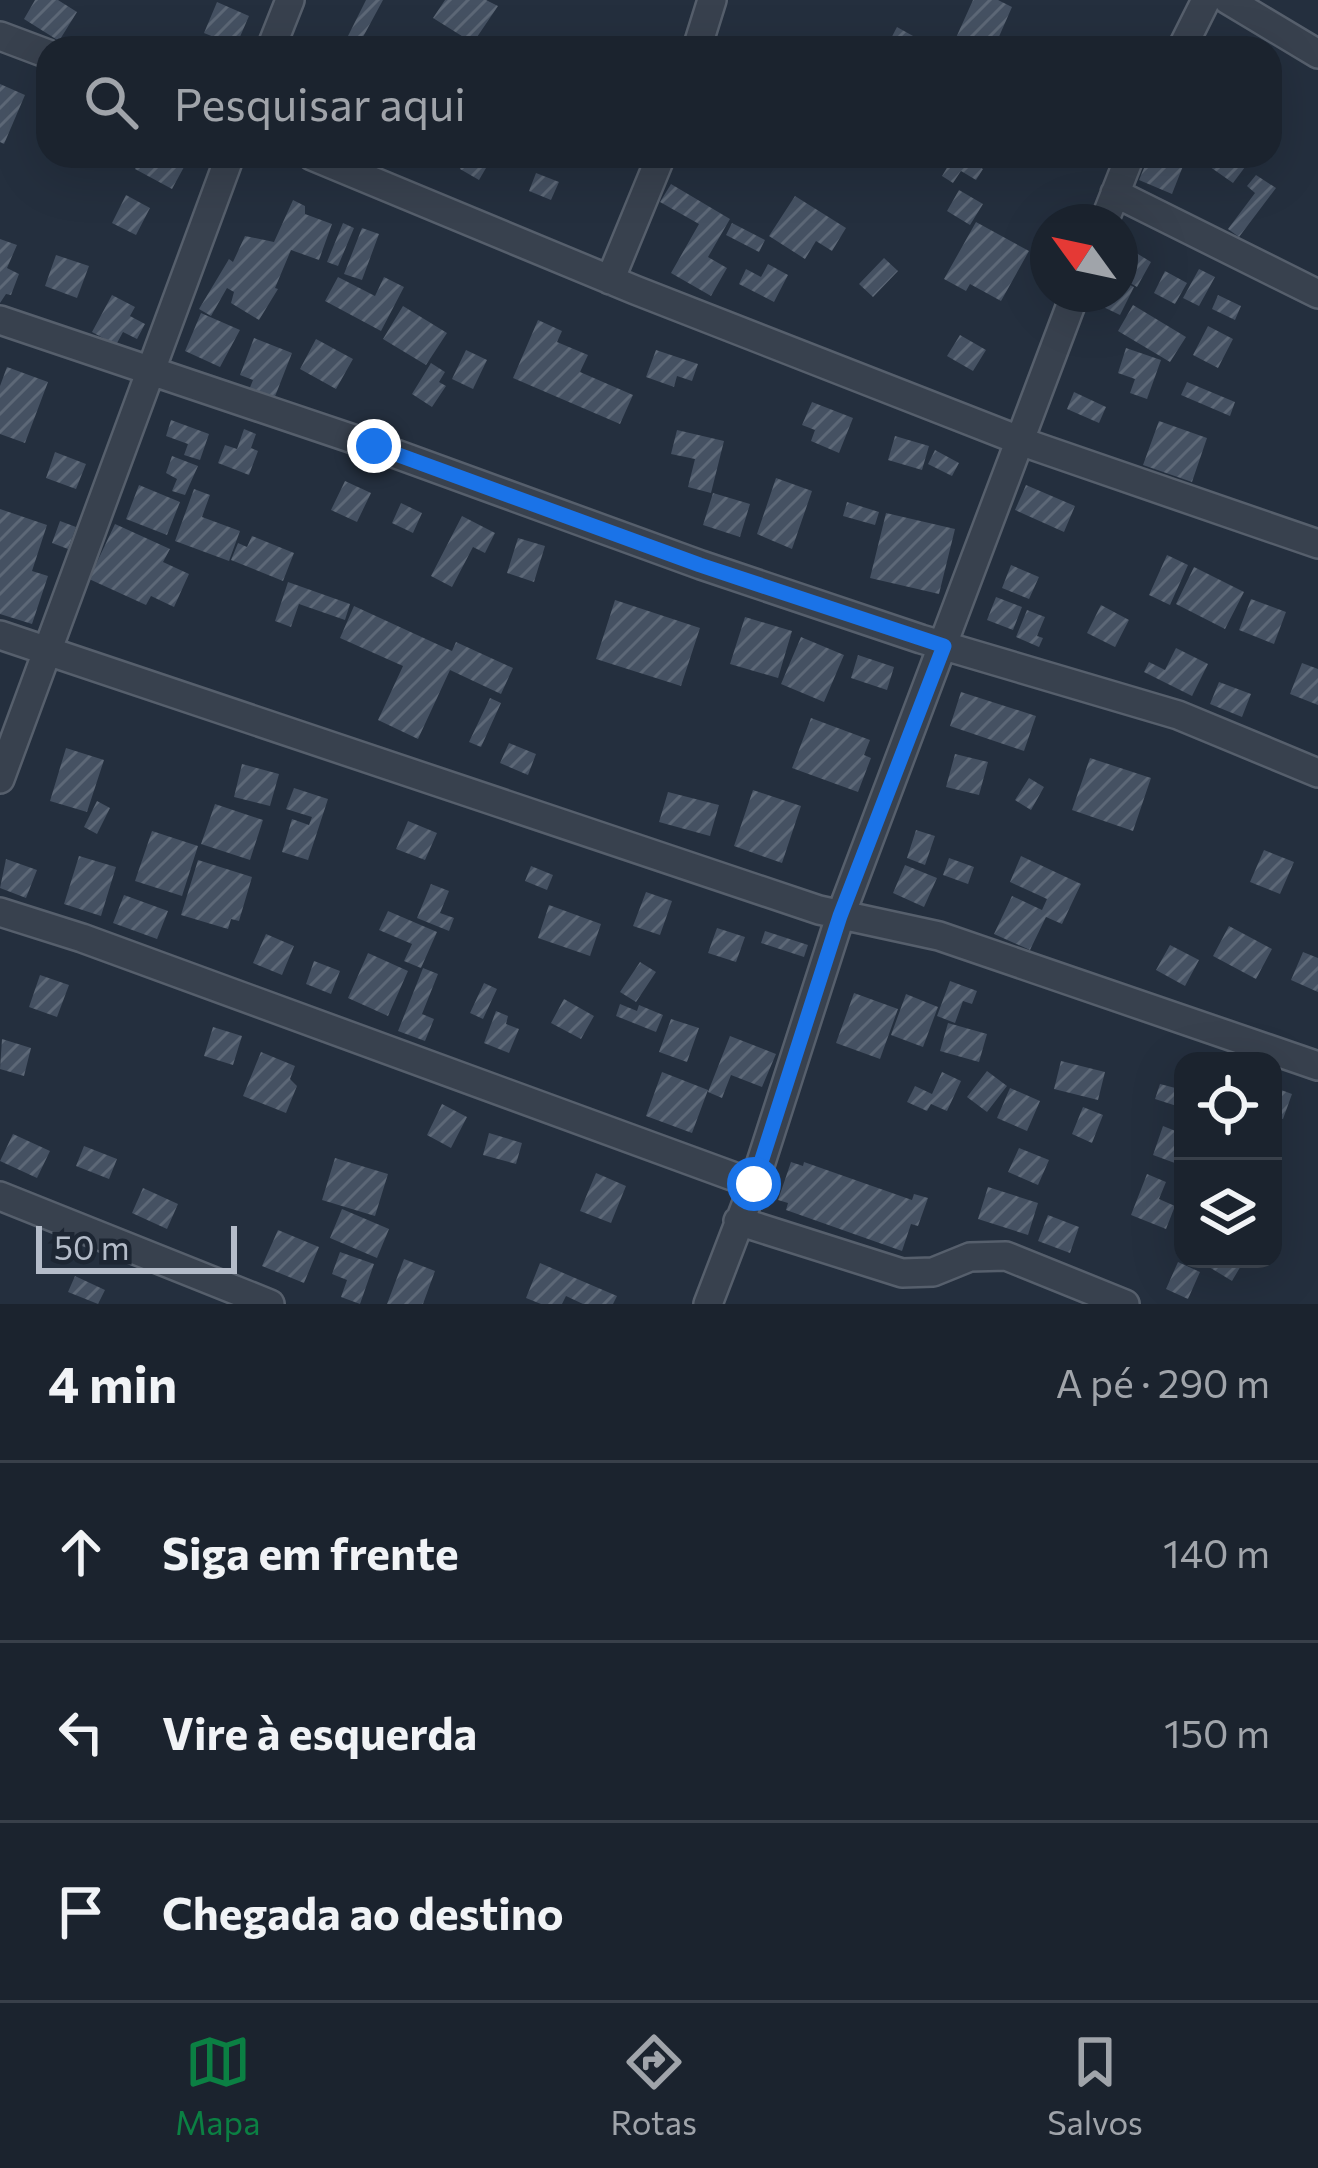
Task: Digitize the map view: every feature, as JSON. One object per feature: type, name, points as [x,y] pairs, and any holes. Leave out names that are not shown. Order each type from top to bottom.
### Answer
[{"type":"street","points":[[276,36],[290,0]]},
{"type":"street","points":[[701,36],[712,0]]},
{"type":"street","points":[[1188,36],[1206,0]]},
{"type":"street","points":[[1228,0],[1318,54]]},
{"type":"street","points":[[0,36],[36,50]]},
{"type":"street","points":[[0,778],[226,168]]},
{"type":"street","points":[[341,168],[610,280],[1017,439],[1318,544]]},
{"type":"street","points":[[610,280],[656,168]]},
{"type":"street","points":[[1111,204],[1125,168]]},
{"type":"street","points":[[1115,193],[1318,294]]},
{"type":"street","points":[[709,1304],[754,1184],[840,916],[1068,312]]},
{"type":"street","points":[[0,320],[374,446],[700,565],[944,646],[1178,715],[1318,772]]},
{"type":"street","points":[[0,635],[840,916],[939,936],[1318,1066]]},
{"type":"street","points":[[0,912],[754,1184]]},
{"type":"street","points":[[0,1196],[270,1304]]},
{"type":"street","points":[[738,1221],[902,1273],[933,1272],[970,1257],[1006,1256],[1125,1304]]},
{"type":"building","points":[[35,0],[58,0],[77,12],[62,36],[51,36],[24,19]]},
{"type":"building","points":[[366,0],[383,0],[364,36],[348,36]]},
{"type":"building","points":[[445,0],[486,0],[498,6],[478,36],[462,36],[433,18]]},
{"type":"building","points":[[973,0],[998,0],[1012,7],[999,36],[957,36]]},
{"type":"building","points":[[217,2],[249,16],[240,36],[204,33]]},
{"type":"building","points":[[897,27],[913,36],[892,36]]},
{"type":"building","points":[[0,84],[25,95],[4,144],[0,142]]},
{"type":"building","points":[[136,168],[183,168],[172,189]]},
{"type":"building","points":[[461,168],[486,168],[479,180]]},
{"type":"building","points":[[947,168],[983,169],[976,180],[961,171],[953,183],[942,176]]},
{"type":"building","points":[[1144,168],[1182,168],[1172,194],[1139,180]]},
{"type":"building","points":[[1212,168],[1244,168],[1233,183]]},
{"type":"building","points":[[536,173],[559,182],[551,200],[529,191]]},
{"type":"building","points":[[1256,175],[1276,188],[1239,237],[1228,229],[1255,193],[1247,186]]},
{"type":"building","points":[[671,184],[730,219],[708,257],[727,268],[711,296],[671,273],[699,224],[660,202]]},
{"type":"building","points":[[959,190],[983,204],[970,225],[947,211]]},
{"type":"building","points":[[126,195],[150,208],[136,235],[112,223]]},
{"type":"building","points":[[795,196],[846,228],[832,251],[816,241],[805,259],[769,236]]},
{"type":"building","points":[[293,200],[305,206],[305,214],[332,224],[319,260],[291,250],[278,289],[259,320],[231,303],[234,292],[227,288],[211,316],[199,309],[229,259],[233,262],[245,236],[274,242]]},
{"type":"building","points":[[976,222],[1029,251],[1001,301],[970,284],[966,291],[944,279]]},
{"type":"building","points":[[343,223],[354,228],[338,266],[327,262]]},
{"type":"building","points":[[732,223],[765,240],[759,252],[726,235]]},
{"type":"building","points":[[362,228],[379,234],[362,280],[344,274]]},
{"type":"building","points":[[0,239],[17,245],[7,268],[19,274],[11,295],[6,294],[0,303]]},
{"type":"building","points":[[1138,254],[1151,262],[1138,285]]},
{"type":"building","points":[[56,255],[89,266],[77,298],[45,286]]},
{"type":"building","points":[[884,258],[898,271],[873,297],[859,284]]},
{"type":"building","points":[[768,264],[788,275],[774,302],[739,284],[746,269],[761,277]]},
{"type":"building","points":[[1199,269],[1215,277],[1199,306],[1183,298]]},
{"type":"building","points":[[1165,271],[1187,283],[1175,304],[1154,293]]},
{"type":"building","points":[[338,277],[375,296],[384,277],[404,287],[381,331],[325,301]]},
{"type":"building","points":[[112,295],[135,307],[130,316],[145,324],[137,339],[123,332],[116,345],[92,332]]},
{"type":"building","points":[[1218,295],[1241,306],[1235,320],[1212,309]]},
{"type":"building","points":[[403,306],[447,333],[426,365],[383,339]]},
{"type":"building","points":[[1138,308],[1186,337],[1170,362],[1118,331],[1129,312],[1138,312]]},
{"type":"building","points":[[201,313],[240,330],[220,367],[185,351]]},
{"type":"building","points":[[538,320],[562,331],[557,342],[588,355],[580,372],[633,395],[620,424],[513,378]]},
{"type":"building","points":[[1208,326],[1233,339],[1218,368],[1193,355]]},
{"type":"building","points":[[960,335],[986,350],[973,371],[947,356]]},
{"type":"building","points":[[254,338],[292,353],[274,399],[249,390],[253,380],[240,375]]},
{"type":"building","points":[[316,339],[353,359],[336,389],[300,369]]},
{"type":"building","points":[[1126,348],[1161,360],[1147,399],[1130,393],[1135,379],[1118,373]]},
{"type":"building","points":[[466,350],[487,360],[473,389],[452,379]]},
{"type":"building","points":[[656,350],[698,364],[692,381],[677,376],[674,387],[646,377]]},
{"type":"building","points":[[431,363],[445,372],[439,382],[446,386],[432,407],[412,394]]},
{"type":"building","points":[[7,367],[48,382],[25,443],[0,434],[0,386]]},
{"type":"building","points":[[1187,382],[1235,402],[1230,416],[1181,395]]},
{"type":"building","points":[[1074,392],[1106,407],[1099,423],[1067,409]]},
{"type":"building","points":[[812,402],[853,418],[839,453],[811,441],[815,430],[802,425]]},
{"type":"building","points":[[171,420],[209,434],[200,460],[184,455],[188,444],[166,436]]},
{"type":"building","points":[[1159,421],[1207,438],[1192,482],[1143,465]]},
{"type":"building","points":[[244,429],[256,434],[251,448],[258,451],[249,475],[218,463],[225,445],[237,449]]},
{"type":"building","points":[[677,430],[724,441],[711,493],[688,487],[695,459],[671,454]]},
{"type":"building","points":[[895,436],[929,446],[922,470],[888,460]]},
{"type":"building","points":[[935,450],[959,463],[952,476],[928,464]]},
{"type":"building","points":[[55,452],[86,464],[76,489],[46,478]]},
{"type":"building","points":[[172,456],[198,466],[185,495],[172,491],[177,479],[166,473]]},
{"type":"building","points":[[776,478],[812,491],[792,549],[757,534]]},
{"type":"building","points":[[345,481],[371,493],[357,522],[331,510]]},
{"type":"building","points":[[139,485],[180,502],[167,535],[126,519]]},
{"type":"building","points":[[1026,485],[1075,506],[1064,532],[1015,510]]},
{"type":"building","points":[[194,489],[210,495],[202,517],[240,531],[229,561],[175,541]]},
{"type":"building","points":[[713,493],[750,504],[740,537],[703,525]]},
{"type":"building","points":[[847,502],[879,512],[875,525],[843,516]]},
{"type":"building","points":[[401,503],[422,513],[413,533],[392,523]]},
{"type":"building","points":[[0,509],[47,525],[32,571],[48,576],[32,624],[0,614]]},
{"type":"building","points":[[886,513],[955,529],[939,594],[870,578]]},
{"type":"building","points":[[462,516],[495,533],[485,553],[473,547],[452,587],[431,576]]},
{"type":"building","points":[[60,521],[76,527],[68,549],[52,543]]},
{"type":"building","points":[[115,524],[170,549],[163,562],[189,574],[174,607],[151,596],[146,605],[89,579]]},
{"type":"building","points":[[252,536],[294,553],[283,581],[231,560],[238,543],[247,547]]},
{"type":"building","points":[[518,538],[545,546],[534,582],[507,573]]},
{"type":"building","points":[[1167,555],[1188,565],[1170,605],[1149,595]]},
{"type":"building","points":[[1011,565],[1039,577],[1029,599],[1002,588]]},
{"type":"building","points":[[1194,567],[1244,592],[1225,629],[1176,604]]},
{"type":"building","points":[[288,582],[350,604],[345,620],[299,604],[291,627],[275,621]]},
{"type":"building","points":[[996,597],[1022,607],[1013,630],[987,620]]},
{"type":"building","points":[[1251,599],[1286,612],[1274,644],[1239,630]]},
{"type":"building","points":[[615,600],[700,628],[681,686],[596,659]]},
{"type":"building","points":[[1101,605],[1129,620],[1115,647],[1087,633]]},
{"type":"building","points":[[354,606],[452,651],[456,642],[513,668],[501,694],[450,670],[418,739],[378,720],[403,666],[340,638]]},
{"type":"building","points":[[1027,610],[1045,617],[1037,636],[1043,638],[1039,647],[1016,637]]},
{"type":"building","points":[[745,617],[792,631],[778,678],[730,664]]},
{"type":"building","points":[[801,637],[844,655],[824,702],[781,684]]},
{"type":"building","points":[[1176,648],[1208,664],[1192,696],[1144,672],[1149,662],[1165,670]]},
{"type":"building","points":[[858,655],[894,667],[887,690],[851,678]]},
{"type":"building","points":[[1302,663],[1318,669],[1318,705],[1290,694]]},
{"type":"building","points":[[1219,682],[1251,694],[1242,717],[1210,704]]},
{"type":"building","points":[[961,692],[1036,716],[1024,751],[950,726]]},
{"type":"building","points":[[490,698],[501,703],[481,747],[469,742]]},
{"type":"building","points":[[811,718],[870,740],[864,755],[871,758],[858,792],[792,768]]},
{"type":"building","points":[[509,743],[536,754],[528,775],[500,763]]},
{"type":"building","points":[[66,748],[104,760],[87,812],[50,801]]},
{"type":"building","points":[[955,754],[988,762],[979,795],[946,787]]},
{"type":"building","points":[[1090,758],[1151,778],[1133,831],[1072,810]]},
{"type":"building","points":[[242,764],[279,774],[270,806],[234,797]]},
{"type":"building","points":[[1029,778],[1044,787],[1031,810],[1015,800]]},
{"type":"building","points":[[294,788],[328,799],[308,860],[282,852],[292,819],[309,825],[312,817],[286,809]]},
{"type":"building","points":[[753,790],[801,806],[782,863],[734,846]]},
{"type":"building","points":[[668,792],[719,805],[710,836],[659,822]]},
{"type":"building","points":[[97,801],[110,808],[97,834],[84,827]]},
{"type":"building","points":[[215,804],[263,820],[250,860],[201,844]]},
{"type":"building","points":[[408,821],[437,833],[425,860],[396,849]]},
{"type":"building","points":[[916,830],[935,836],[925,865],[907,858]]},
{"type":"building","points":[[152,831],[198,846],[182,896],[135,881]]},
{"type":"building","points":[[1264,850],[1294,862],[1280,894],[1250,882]]},
{"type":"building","points":[[79,856],[116,867],[101,916],[64,904]]},
{"type":"building","points":[[1021,856],[1081,884],[1062,924],[1046,917],[1030,950],[994,934],[1012,896],[1042,910],[1047,899],[1010,882]]},
{"type":"building","points":[[949,858],[974,867],[968,884],[943,875]]},
{"type":"building","points":[[6,859],[37,870],[26,898],[0,888]]},
{"type":"building","points":[[198,860],[252,877],[239,921],[231,919],[228,929],[181,915]]},
{"type":"building","points":[[905,865],[937,878],[924,907],[893,893]]},
{"type":"building","points":[[531,866],[553,875],[547,890],[525,881]]},
{"type":"building","points":[[431,884],[449,891],[440,913],[454,918],[449,931],[417,918]]},
{"type":"building","points":[[646,892],[672,901],[660,935],[633,926]]},
{"type":"building","points":[[124,895],[168,911],[157,939],[113,923]]},
{"type":"building","points":[[549,905],[601,924],[590,956],[538,938]]},
{"type":"building","points":[[388,911],[437,932],[421,968],[404,961],[412,944],[379,930]]},
{"type":"building","points":[[1229,926],[1272,949],[1256,979],[1213,956]]},
{"type":"building","points":[[717,928],[745,937],[736,962],[708,953]]},
{"type":"building","points":[[765,931],[808,945],[804,957],[761,943]]},
{"type":"building","points":[[266,934],[294,946],[282,975],[253,963]]},
{"type":"building","points":[[1170,945],[1199,960],[1185,986],[1156,970]]},
{"type":"building","points":[[1303,952],[1318,958],[1318,992],[1291,980]]},
{"type":"building","points":[[368,953],[408,971],[388,1016],[348,998]]},
{"type":"building","points":[[314,961],[340,971],[331,994],[306,984]]},
{"type":"building","points":[[640,962],[656,972],[636,1002],[620,992]]},
{"type":"building","points":[[423,968],[438,974],[422,1014],[434,1019],[425,1041],[398,1031]]},
{"type":"building","points":[[40,975],[69,985],[57,1017],[29,1007]]},
{"type":"building","points":[[950,981],[977,991],[972,1004],[963,1001],[955,1023],[937,1016]]},
{"type":"building","points":[[484,983],[497,989],[483,1019],[470,1013]]},
{"type":"building","points":[[854,993],[898,1009],[880,1059],[836,1043]]},
{"type":"building","points":[[906,994],[938,1007],[923,1047],[891,1035]]},
{"type":"building","points":[[564,999],[594,1016],[581,1039],[551,1023]]},
{"type":"building","points":[[620,1004],[637,1011],[639,1005],[663,1015],[656,1032],[616,1016]]},
{"type":"building","points":[[496,1011],[508,1016],[506,1024],[519,1029],[509,1053],[484,1043]]},
{"type":"building","points":[[671,1019],[699,1028],[687,1062],[659,1052]]},
{"type":"building","points":[[948,1023],[987,1034],[979,1062],[940,1051]]},
{"type":"building","points":[[213,1027],[242,1036],[233,1065],[204,1056]]},
{"type":"building","points":[[730,1036],[776,1054],[762,1087],[731,1075],[722,1098],[708,1092]]},
{"type":"building","points":[[2,1039],[31,1048],[24,1076],[0,1069]]},
{"type":"building","points":[[261,1052],[295,1066],[290,1079],[297,1086],[286,1113],[243,1096]]},
{"type":"building","points":[[1061,1061],[1105,1072],[1098,1100],[1054,1089]]},
{"type":"building","points":[[987,1071],[1007,1086],[987,1112],[967,1097]]},
{"type":"building","points":[[662,1072],[708,1090],[692,1133],[646,1116]]},
{"type":"building","points":[[942,1072],[961,1081],[947,1111],[931,1104],[927,1111],[907,1102],[915,1086],[932,1094]]},
{"type":"building","points":[[1160,1084],[1174,1088],[1174,1105],[1155,1099]]},
{"type":"building","points":[[1010,1088],[1040,1101],[1027,1131],[997,1118]]},
{"type":"building","points":[[1282,1090],[1292,1094],[1282,1119]]},
{"type":"building","points":[[442,1104],[467,1117],[451,1148],[427,1135]]},
{"type":"building","points":[[1083,1107],[1103,1115],[1092,1143],[1072,1134]]},
{"type":"building","points":[[1163,1126],[1174,1130],[1174,1163],[1153,1155]]},
{"type":"building","points":[[489,1133],[522,1143],[516,1164],[483,1155]]},
{"type":"building","points":[[13,1134],[50,1151],[37,1178],[0,1161]]},
{"type":"building","points":[[84,1146],[117,1159],[109,1179],[76,1166]]},
{"type":"building","points":[[1019,1148],[1049,1160],[1038,1185],[1008,1172]]},
{"type":"building","points":[[335,1158],[388,1174],[375,1216],[322,1200]]},
{"type":"building","points":[[791,1162],[803,1166],[804,1162],[912,1200],[914,1194],[928,1198],[918,1226],[911,1224],[902,1251],[786,1210],[788,1203],[778,1200]]},
{"type":"building","points":[[596,1173],[626,1186],[611,1223],[580,1211]]},
{"type":"building","points":[[1147,1174],[1166,1182],[1159,1199],[1174,1209],[1166,1229],[1131,1215]]},
{"type":"building","points":[[988,1187],[1038,1203],[1028,1235],[978,1219]]},
{"type":"building","points":[[143,1188],[178,1204],[167,1229],[132,1213]]},
{"type":"building","points":[[342,1209],[389,1229],[377,1258],[330,1238]]},
{"type":"building","points":[[1048,1215],[1079,1227],[1070,1253],[1038,1241]]},
{"type":"building","points":[[278,1230],[319,1247],[304,1283],[262,1266]]},
{"type":"building","points":[[340,1252],[374,1264],[360,1304],[341,1297],[347,1280],[332,1274]]},
{"type":"building","points":[[404,1259],[435,1271],[423,1304],[387,1304]]},
{"type":"building","points":[[540,1263],[617,1296],[613,1304],[583,1304],[566,1296],[562,1304],[541,1304],[526,1298]]},
{"type":"building","points":[[1175,1268],[1200,1272],[1188,1299],[1166,1289]]},
{"type":"building","points":[[1211,1268],[1240,1268],[1232,1281]]},
{"type":"building","points":[[75,1276],[105,1290],[98,1304],[68,1292]]},
{"type":"route","points":[[374,446],[700,565],[944,646],[840,916],[754,1184]]}]
